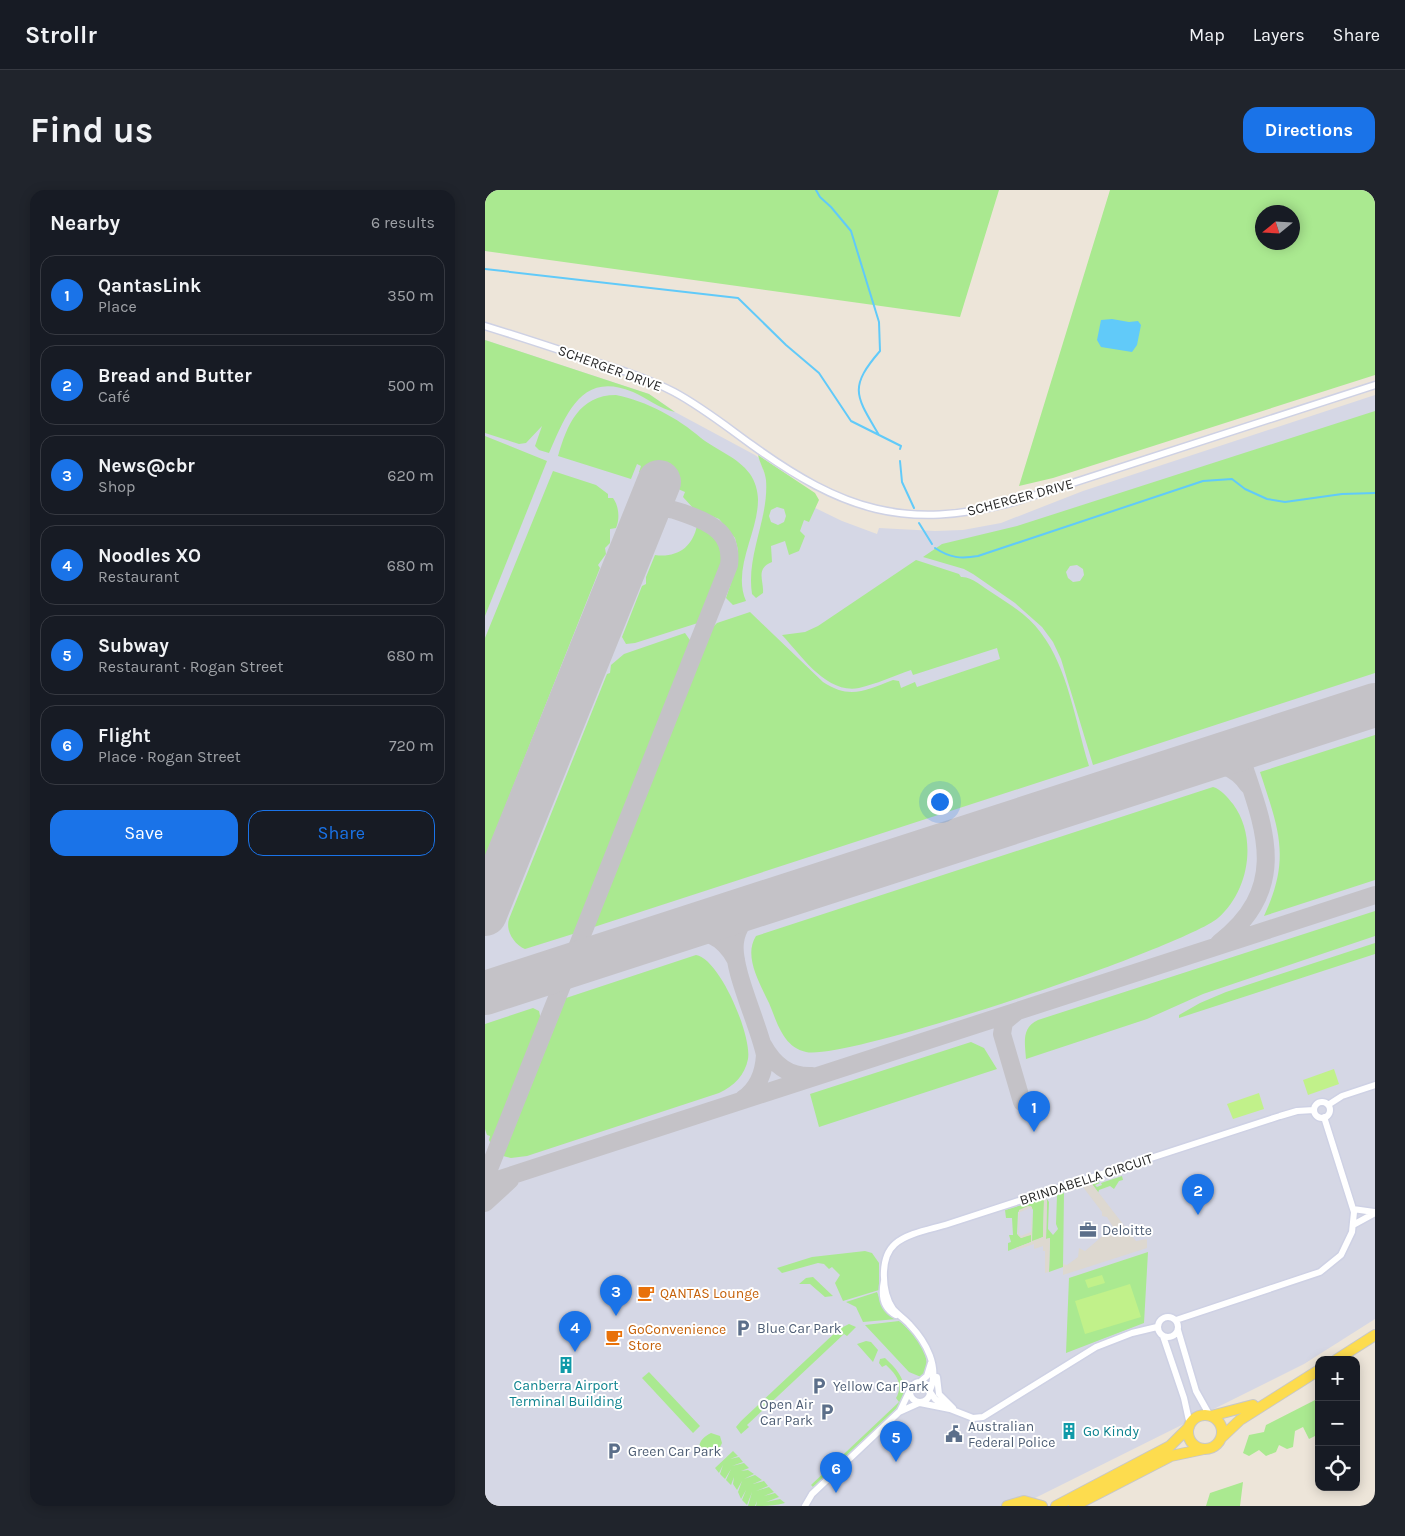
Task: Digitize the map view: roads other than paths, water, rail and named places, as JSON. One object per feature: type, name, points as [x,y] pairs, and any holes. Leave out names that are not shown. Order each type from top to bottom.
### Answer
[{"type":"main road","points":[[1342,1356],[1375,1335]]},
{"type":"main road","points":[[1074,1506],[1176,1454],[1216,1445],[1236,1422],[1315,1372]]},
{"type":"main road","points":[[1057,1506],[1167,1448],[1198,1417],[1238,1411],[1271,1399]]},
{"type":"main road","points":[[1210,1416],[1221,1425],[1221,1438]]},
{"type":"main road","points":[[1190,1426],[1190,1440],[1203,1449]]},
{"type":"main road","points":[[1087,1506],[1123,1486],[1140,1472]]},
{"type":"main road","points":[[1007,1506],[1024,1501],[1042,1506]]},
{"type":"street","name":"SCHERGER DRIVE","points":[[485,326],[654,382],[696,405],[776,462],[819,488],[872,508],[920,516],[973,512],[1014,502],[1375,385]]},
{"type":"street","points":[[1328,1105],[1342,1096],[1375,1086]]},
{"type":"street","points":[[1324,1117],[1317,1116],[1314,1110],[1318,1103],[1323,1102],[1328,1105]]},
{"type":"street","points":[[1324,1117],[1329,1112],[1328,1105]]},
{"type":"street","name":"BRINDABELLA CIRCUIT","points":[[930,1391],[934,1371],[931,1359],[912,1327],[904,1319],[892,1313],[885,1304],[882,1292],[886,1258],[895,1244],[901,1240],[1280,1116],[1297,1111],[1314,1110]]},
{"type":"street","points":[[1176,1320],[1320,1272],[1341,1255],[1350,1240],[1353,1225],[1353,1209],[1324,1117]]},
{"type":"street","points":[[1353,1209],[1375,1212]]},
{"type":"street","points":[[1353,1225],[1375,1212]]},
{"type":"street","points":[[1157,1327],[1158,1322],[1164,1317],[1172,1317],[1176,1320],[1196,1391],[1210,1416]]},
{"type":"street","points":[[1157,1327],[1163,1336],[1184,1398],[1190,1426]]},
{"type":"street","points":[[909,1392],[911,1398],[920,1403],[950,1409],[973,1418],[985,1417],[1096,1347],[1131,1333],[1157,1327]]},
{"type":"street","points":[[1163,1336],[1171,1336],[1178,1330]]},
{"type":"street","points":[[920,1382],[929,1371],[931,1359]]},
{"type":"street","points":[[931,1359],[937,1374],[939,1394],[958,1412]]},
{"type":"street","points":[[899,1412],[913,1384],[920,1382],[927,1384],[935,1400],[950,1409]]},
{"type":"street","points":[[805,1506],[812,1494],[899,1412],[927,1399],[930,1391]]},
{"type":"water","points":[[1112,319],[1129,322],[1138,321],[1141,325],[1137,345],[1132,352],[1101,347],[1097,340],[1101,320]]},
{"type":"waterway","points":[[816,190],[820,197],[851,231],[879,322],[880,351],[863,374],[859,392],[865,411],[879,435]]},
{"type":"waterway","points":[[485,269],[738,298],[786,345],[819,373],[851,421],[901,446],[900,449]]},
{"type":"waterway","points":[[900,461],[902,482],[914,508]]},
{"type":"waterway","points":[[935,548],[956,557],[978,556],[1203,481],[1232,479],[1245,489],[1267,499],[1285,502],[1342,494],[1375,493]]},
{"type":"waterway","points":[[919,523],[932,544]]},
{"type":"place","name":"QantasLink","points":[[1034,1132]]},
{"type":"place","name":"Bread and Butter","points":[[1198,1215]]},
{"type":"place","name":"Deloitte","points":[[1088,1230]]},
{"type":"place","name":"QANTAS Lounge","points":[[646,1293]]},
{"type":"place","name":"News@cbr","points":[[616,1316]]},
{"type":"place","name":"Blue Car Park","points":[[743,1328]]},
{"type":"place","name":"GoConvenience Store","points":[[614,1337]]},
{"type":"place","name":"Noodles XO","points":[[575,1352]]},
{"type":"place","name":"Canberra Airport Terminal Building","points":[[566,1365]]},
{"type":"place","name":"Yellow Car Park","points":[[819,1386]]},
{"type":"place","name":"Open Air Car Park","points":[[827,1412]]},
{"type":"place","name":"Go Kindy","points":[[1069,1431]]},
{"type":"place","name":"Australian Federal Police","points":[[954,1434]]},
{"type":"place","name":"Green Car Park","points":[[614,1451]]},
{"type":"place","name":"Subway","points":[[896,1462]]},
{"type":"place","name":"Flight","points":[[836,1493]]}]
